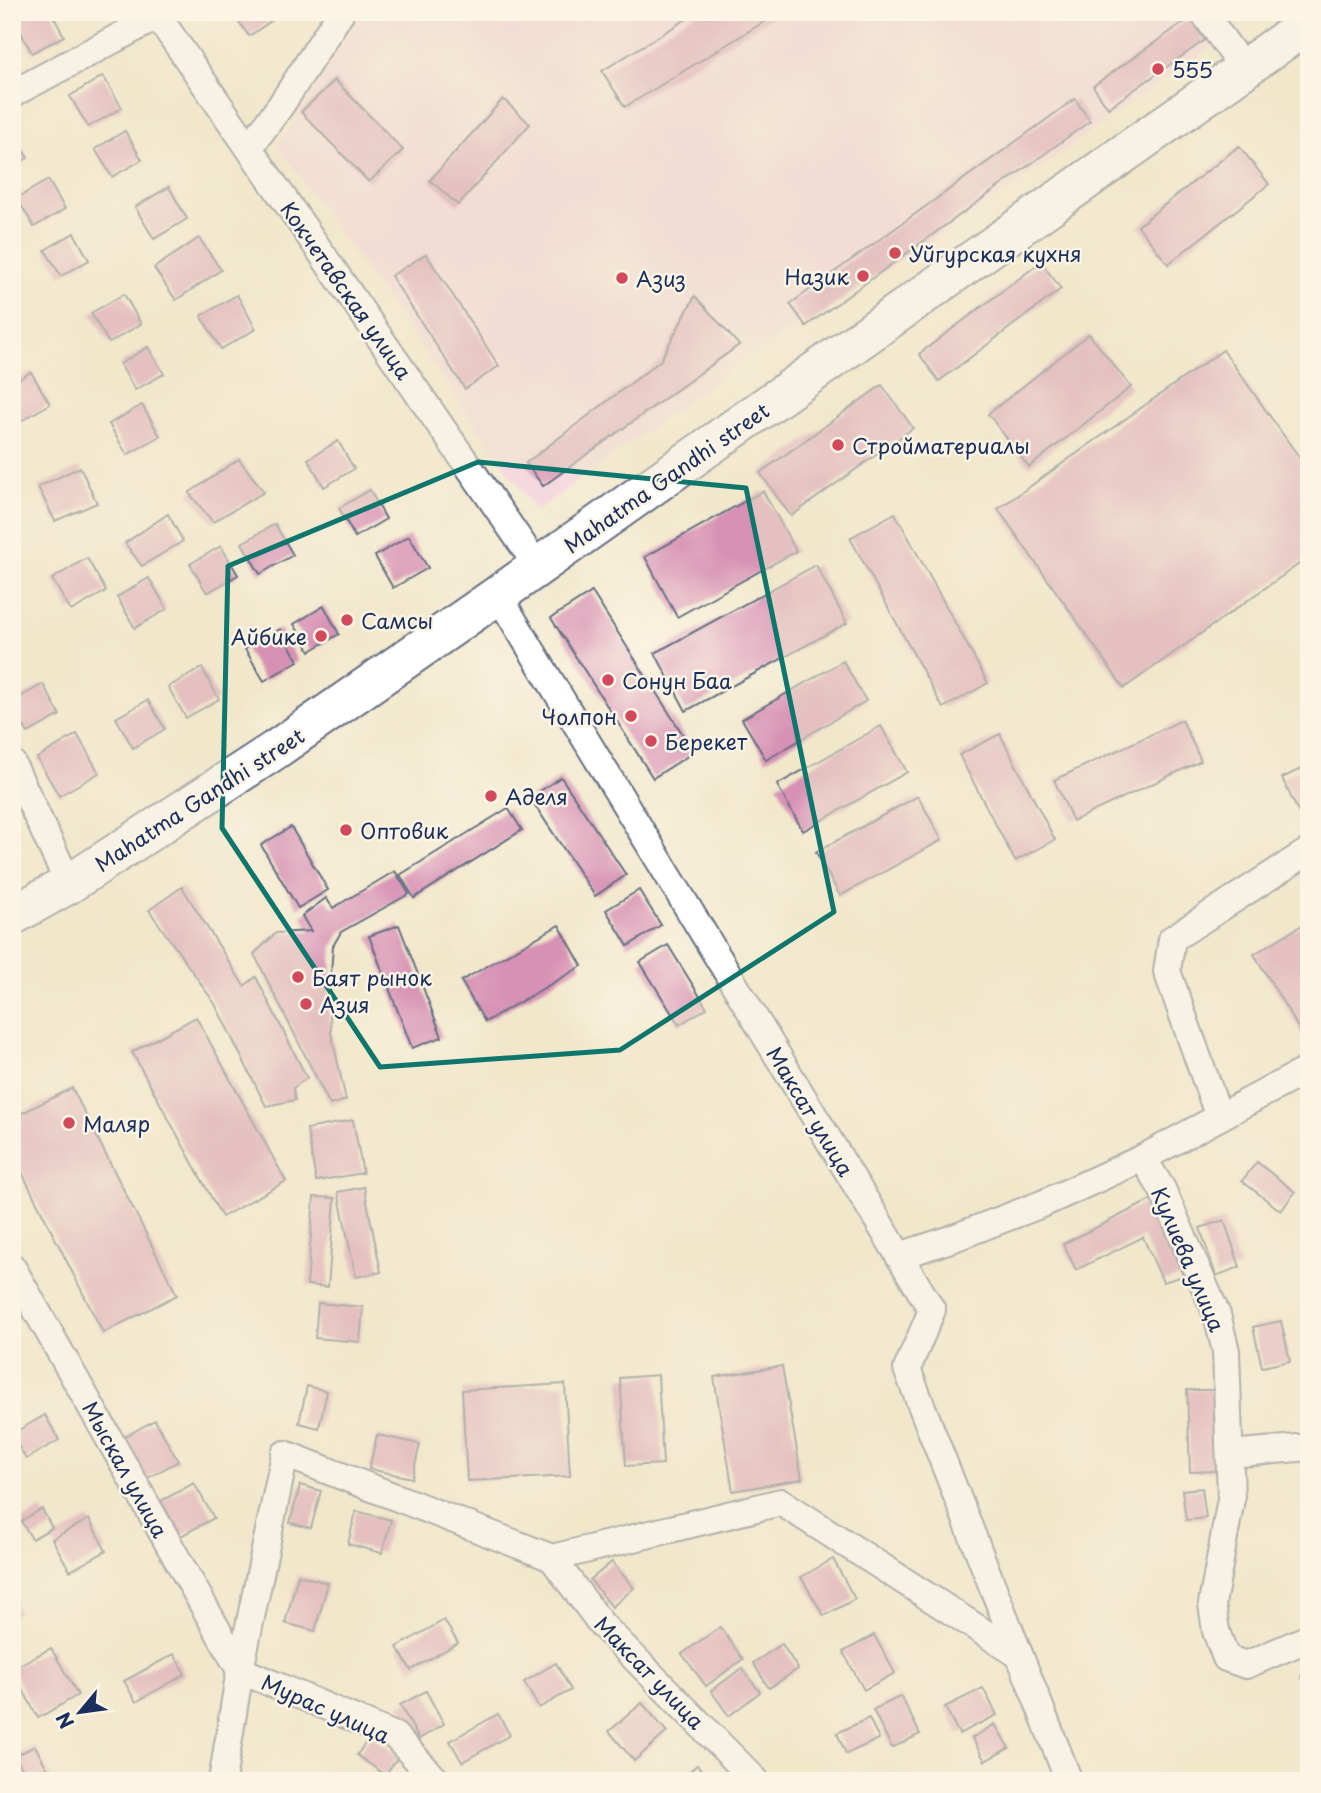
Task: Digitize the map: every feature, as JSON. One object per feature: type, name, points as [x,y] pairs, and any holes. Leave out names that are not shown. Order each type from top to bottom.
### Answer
[{"type":"main road","name":"Mahatma Gandhi street","points":[[12,916],[69,884],[275,750],[1309,23]]},
{"type":"street","points":[[249,148],[281,105],[341,12]]},
{"type":"street","points":[[1203,12],[1244,69]]},
{"type":"street","points":[[12,94],[157,14]]},
{"type":"street","name":"Кокчетавская улица","points":[[157,14],[538,567]]},
{"type":"street","name":"Максат улица","points":[[498,595],[932,1310],[907,1369],[1069,1781]]},
{"type":"street","points":[[12,764],[69,884]]},
{"type":"street","points":[[1219,1117],[1167,971],[1172,939],[1309,851]]},
{"type":"street","points":[[900,1256],[1042,1204],[1143,1158],[1307,1071]]},
{"type":"street","name":"Кулиева улица","points":[[1143,1158],[1162,1189],[1217,1315],[1226,1352],[1231,1499],[1212,1604],[1216,1631],[1226,1658],[1246,1665],[1309,1638]]},
{"type":"street","name":"Мыскал улица","points":[[12,1267],[240,1670]]},
{"type":"street","points":[[1230,1454],[1309,1447]]},
{"type":"street","points":[[222,1781],[240,1670],[285,1454],[552,1558],[781,1502],[1018,1655]]},
{"type":"street","name":"Максат улица","points":[[552,1558],[602,1625],[756,1781]]},
{"type":"street","name":"Мурас улица","points":[[240,1670],[395,1736],[438,1781]]},
{"type":"highlighted area","points":[[478,462],[746,488],[834,912],[620,1050],[380,1067],[222,828],[228,566]]},
{"type":"shaded area","name":"Азиз","points":[[363,12],[1192,12],[1217,42],[991,203],[753,353],[536,511],[278,145]]},
{"type":"building","points":[[29,12],[51,12],[64,36],[32,53],[14,20]]},
{"type":"building","points":[[232,12],[278,12],[280,15],[249,36]]},
{"type":"building","points":[[698,12],[780,12],[625,107],[602,71]]},
{"type":"building","points":[[1190,18],[1205,40],[1108,108],[1093,86]]},
{"type":"building","points":[[103,76],[122,108],[88,127],[70,96]]},
{"type":"building","points":[[335,80],[403,150],[369,182],[301,112]]},
{"type":"building","points":[[503,99],[530,124],[458,205],[430,180]]},
{"type":"building","points":[[1075,99],[1090,121],[806,326],[790,304]]},
{"type":"building","points":[[125,131],[142,160],[112,177],[95,149]]},
{"type":"building","points":[[12,132],[28,158],[12,167]]},
{"type":"building","points":[[1239,146],[1269,184],[1168,264],[1138,226]]},
{"type":"building","points":[[48,180],[65,209],[34,227],[17,198]]},
{"type":"building","points":[[169,187],[187,219],[154,239],[135,207]]},
{"type":"building","points":[[74,233],[89,260],[61,276],[45,250]]},
{"type":"building","points":[[199,238],[221,270],[176,300],[154,268]]},
{"type":"building","points":[[426,254],[499,366],[465,389],[391,276]]},
{"type":"building","points":[[1041,262],[1061,289],[939,381],[919,354]]},
{"type":"building","points":[[124,294],[141,324],[109,343],[91,313]]},
{"type":"building","points":[[237,295],[256,329],[221,349],[201,316]]},
{"type":"building","points":[[695,296],[739,345],[543,486],[526,463],[660,361]]},
{"type":"building","points":[[1089,334],[1131,387],[1029,467],[988,414]]},
{"type":"building","points":[[148,347],[164,374],[135,390],[120,364]]},
{"type":"building","points":[[1223,350],[1309,471],[1309,557],[1124,688],[998,509]]},
{"type":"building","points":[[31,372],[50,404],[16,424],[12,418],[12,383]]},
{"type":"building","points":[[882,385],[913,428],[791,516],[760,473]]},
{"type":"building","points":[[142,405],[160,436],[127,455],[109,424]]},
{"type":"building","points":[[338,441],[354,469],[324,487],[308,459]]},
{"type":"building","points":[[239,459],[264,492],[213,522],[189,493]]},
{"type":"building","points":[[80,467],[97,503],[55,521],[38,487]]},
{"type":"building","points":[[370,490],[386,519],[355,537],[339,508]]},
{"type":"building","points":[[763,491],[796,551],[677,617],[645,557]]},
{"type":"building","points":[[895,513],[988,683],[943,708],[850,538]]},
{"type":"building","points":[[168,514],[183,541],[142,566],[125,543]]},
{"type":"building","points":[[275,524],[293,555],[260,574],[242,543]]},
{"type":"building","points":[[409,536],[428,568],[393,588],[375,556]]},
{"type":"building","points":[[221,546],[238,575],[207,593],[190,564]]},
{"type":"building","points":[[87,558],[106,591],[71,611],[52,579]]},
{"type":"building","points":[[816,565],[847,623],[686,711],[655,653]]},
{"type":"building","points":[[149,578],[167,609],[135,628],[117,597]]},
{"type":"building","points":[[592,592],[694,752],[653,778],[551,618]]},
{"type":"building","points":[[324,606],[339,634],[310,651],[294,624]]},
{"type":"building","points":[[280,629],[298,661],[264,681],[245,649]]},
{"type":"building","points":[[843,661],[866,701],[766,760],[742,719]]},
{"type":"building","points":[[202,668],[219,699],[186,718],[168,687]]},
{"type":"building","points":[[43,684],[60,715],[28,733],[12,707],[12,702]]},
{"type":"building","points":[[148,700],[165,729],[133,748],[116,718]]},
{"type":"building","points":[[1182,720],[1201,761],[1073,821],[1054,780]]},
{"type":"building","points":[[881,726],[907,772],[803,831],[777,785]]},
{"type":"building","points":[[77,734],[99,773],[59,796],[37,758]]},
{"type":"building","points":[[1000,734],[1055,840],[1015,861],[959,755]]},
{"type":"building","points":[[1309,765],[1309,822],[1304,824],[1282,778]]},
{"type":"building","points":[[561,777],[626,875],[595,896],[530,798]]},
{"type":"building","points":[[918,796],[942,840],[840,896],[816,852]]},
{"type":"building","points":[[508,808],[522,830],[414,898],[400,875]]},
{"type":"building","points":[[291,827],[328,890],[298,908],[261,845]]},
{"type":"building","name":"Баят рынок","points":[[395,871],[409,894],[341,932],[333,946],[329,1000],[331,1032],[346,1100],[330,1105],[254,954],[276,933],[311,931],[302,916],[326,898],[333,908]]},
{"type":"building","points":[[182,887],[244,986],[256,977],[307,1078],[293,1088],[295,1100],[266,1106],[215,1004],[149,910]]},
{"type":"building","points":[[639,890],[661,925],[628,946],[606,910]]},
{"type":"building","points":[[1309,921],[1309,1038],[1305,1039],[1254,954]]},
{"type":"building","points":[[399,925],[442,1037],[412,1048],[369,936]]},
{"type":"building","points":[[559,925],[582,966],[485,1022],[461,981]]},
{"type":"building","points":[[668,945],[707,1008],[679,1025],[640,962]]},
{"type":"building","points":[[196,1017],[286,1181],[222,1217],[132,1052]]},
{"type":"building","points":[[72,1088],[177,1295],[103,1333],[12,1153],[12,1118]]},
{"type":"building","points":[[353,1120],[363,1173],[316,1181],[307,1129]]},
{"type":"building","points":[[1257,1162],[1295,1192],[1281,1211],[1242,1181]]},
{"type":"building","points":[[364,1187],[381,1272],[356,1277],[338,1192]]},
{"type":"building","points":[[314,1197],[335,1198],[328,1287],[307,1285]]},
{"type":"building","points":[[1153,1199],[1183,1276],[1163,1282],[1143,1237],[1076,1270],[1063,1244]]},
{"type":"building","points":[[1224,1220],[1240,1267],[1216,1276],[1200,1228]]},
{"type":"building","points":[[318,1303],[363,1307],[360,1342],[315,1338]]},
{"type":"building","points":[[1281,1321],[1290,1361],[1262,1367],[1253,1327]]},
{"type":"building","points":[[782,1366],[802,1479],[733,1491],[714,1377]]},
{"type":"building","points":[[658,1375],[663,1464],[626,1466],[620,1378]]},
{"type":"building","points":[[565,1384],[570,1476],[467,1481],[462,1390]]},
{"type":"building","points":[[307,1386],[327,1391],[319,1428],[299,1423]]},
{"type":"building","points":[[1187,1390],[1214,1390],[1217,1471],[1190,1472]]},
{"type":"building","points":[[45,1415],[59,1440],[26,1459],[12,1434]]},
{"type":"building","points":[[155,1420],[178,1461],[144,1480],[121,1439]]},
{"type":"building","points":[[377,1435],[420,1444],[412,1478],[369,1469]]},
{"type":"building","points":[[194,1483],[214,1518],[181,1536],[161,1501]]},
{"type":"building","points":[[300,1485],[321,1491],[311,1528],[290,1523]]},
{"type":"building","points":[[1202,1488],[1206,1518],[1186,1520],[1182,1490]]},
{"type":"building","points":[[42,1509],[52,1528],[32,1539],[21,1521]]},
{"type":"building","points":[[356,1511],[391,1520],[382,1553],[348,1544]]},
{"type":"building","points":[[89,1519],[106,1551],[70,1571],[52,1539]]},
{"type":"building","points":[[833,1559],[855,1599],[824,1616],[801,1577]]},
{"type":"building","points":[[612,1562],[634,1588],[612,1607],[590,1580]]},
{"type":"building","points":[[298,1575],[328,1583],[315,1631],[285,1623]]},
{"type":"building","points":[[12,1599],[19,1612],[12,1616]]},
{"type":"building","points":[[444,1620],[458,1643],[411,1670],[397,1647]]},
{"type":"building","points":[[720,1627],[743,1659],[706,1686],[682,1654]]},
{"type":"building","points":[[874,1635],[895,1673],[864,1690],[843,1652]]},
{"type":"building","points":[[782,1644],[798,1669],[769,1688],[753,1663]]},
{"type":"building","points":[[51,1648],[78,1695],[38,1718],[12,1669]]},
{"type":"building","points":[[174,1654],[185,1674],[136,1702],[124,1681]]},
{"type":"building","points":[[556,1663],[571,1690],[539,1708],[524,1682]]},
{"type":"building","points":[[742,1668],[760,1692],[729,1716],[711,1691]]},
{"type":"building","points":[[1309,1671],[1309,1691],[1301,1676]]},
{"type":"building","points":[[983,1688],[997,1715],[959,1734],[945,1707]]},
{"type":"building","points":[[426,1691],[444,1724],[419,1739],[400,1705]]},
{"type":"building","points":[[901,1696],[920,1734],[892,1748],[873,1710]]},
{"type":"building","points":[[642,1703],[667,1732],[634,1761],[609,1731]]},
{"type":"building","points":[[498,1714],[510,1735],[462,1762],[450,1741]]},
{"type":"building","points":[[869,1718],[879,1739],[846,1754],[837,1733]]},
{"type":"building","points":[[995,1724],[1009,1748],[985,1761],[972,1738]]},
{"type":"building","points":[[371,1735],[399,1756],[385,1775],[357,1755]]},
{"type":"building","points":[[35,1746],[54,1781],[29,1781],[15,1756]]},
{"type":"building","points":[[697,1765],[711,1781],[678,1781]]},
{"type":"place","name":"555","points":[[1158,69]]},
{"type":"place","name":"Уйгурская кухня","points":[[895,253]]},
{"type":"place","name":"Назик","points":[[863,276]]},
{"type":"place","name":"Азиз","points":[[622,278]]},
{"type":"place","name":"Стройматериалы","points":[[838,445]]},
{"type":"place","name":"Самсы","points":[[347,620]]},
{"type":"place","name":"Айбике","points":[[321,636]]},
{"type":"place","name":"Сонун Баа","points":[[608,680]]},
{"type":"place","name":"Чолпон","points":[[631,716]]},
{"type":"place","name":"Берекет","points":[[651,741]]},
{"type":"place","name":"Аделя","points":[[491,796]]},
{"type":"place","name":"Оптовик","points":[[346,830]]},
{"type":"place","name":"Баят рынок","points":[[298,977]]},
{"type":"place","name":"Азия","points":[[306,1004]]},
{"type":"place","name":"Маляр","points":[[69,1123]]}]
